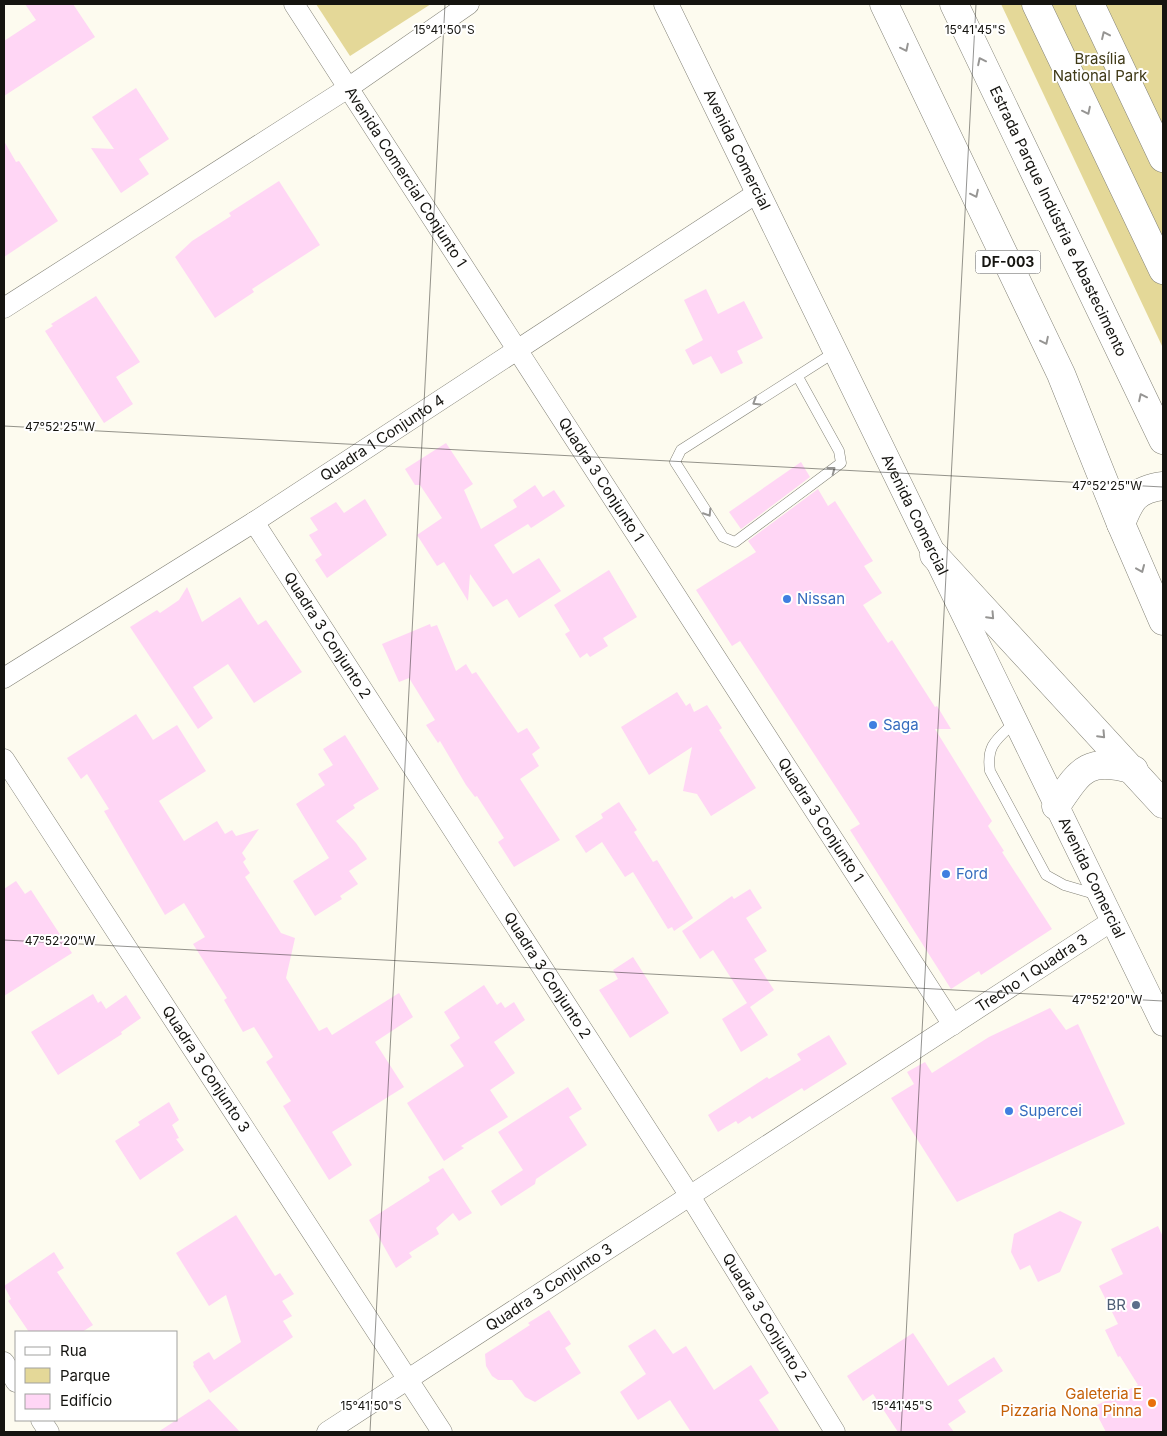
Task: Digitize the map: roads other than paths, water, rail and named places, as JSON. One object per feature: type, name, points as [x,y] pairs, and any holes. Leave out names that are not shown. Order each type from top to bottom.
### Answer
[{"type":"main road","name":"DF-003","points":[[884,4],[1062,374],[1121,524],[1163,621]]},
{"type":"main road","name":"Estrada Parque Indústria e Abastecimento","points":[[954,4],[1163,440]]},
{"type":"main road","points":[[1036,4],[1163,270]]},
{"type":"main road","points":[[1090,4],[1163,158]]},
{"type":"main road","points":[[1121,524],[1127,507],[1136,495],[1149,487],[1163,486]]},
{"type":"main road","points":[[934,555],[1134,770],[1163,804]]},
{"type":"main road","points":[[1056,806],[1077,775],[1096,766],[1114,765],[1134,770]]},
{"type":"street","name":"Avenida Comercial Conjunto 1","points":[[294,4],[518,350]]},
{"type":"street","points":[[4,308],[348,88],[469,4]]},
{"type":"street","name":"Avenida Comercial","points":[[666,4],[1163,1024]]},
{"type":"street","name":"Quadra 1 Conjunto 4","points":[[4,678],[254,522],[757,193]]},
{"type":"street","name":"Quadra 3 Conjunto 1","points":[[518,350],[953,1024]]},
{"type":"street","name":"Quadra 3 Conjunto 2","points":[[254,522],[690,1196],[834,1432]]},
{"type":"street","name":"Quadra 3 Conjunto 3","points":[[4,759],[442,1432]]},
{"type":"street","name":"Trecho 1 Quadra 3","points":[[953,1024],[1112,921]]},
{"type":"street","points":[[690,1196],[953,1024]]},
{"type":"street","name":"Quadra 3 Conjunto 3","points":[[408,1380],[690,1196]]},
{"type":"street","points":[[4,1362],[15,1380]]},
{"type":"street","points":[[327,1432],[408,1380]]},
{"type":"street","points":[[41,1421],[49,1432]]},
{"type":"lane","points":[[798,376],[839,451],[841,463],[735,542],[723,537],[675,462],[681,450],[835,352]]},
{"type":"lane","points":[[1015,722],[991,747],[988,758],[990,771],[1046,875],[1064,885],[1100,895]]},
{"type":"place","name":"Nissan","points":[[787,599]]},
{"type":"place","name":"Saga","points":[[873,725]]},
{"type":"place","name":"Ford","points":[[946,874]]},
{"type":"place","name":"Supercei","points":[[1009,1111]]},
{"type":"place","name":"BR","points":[[1136,1305]]},
{"type":"place","name":"Galeteria E Pizzaria Nona Pinna","points":[[1152,1403]]},
{"type":"park label","name":"Brasília National Park","points":[[1100,68]]}]
